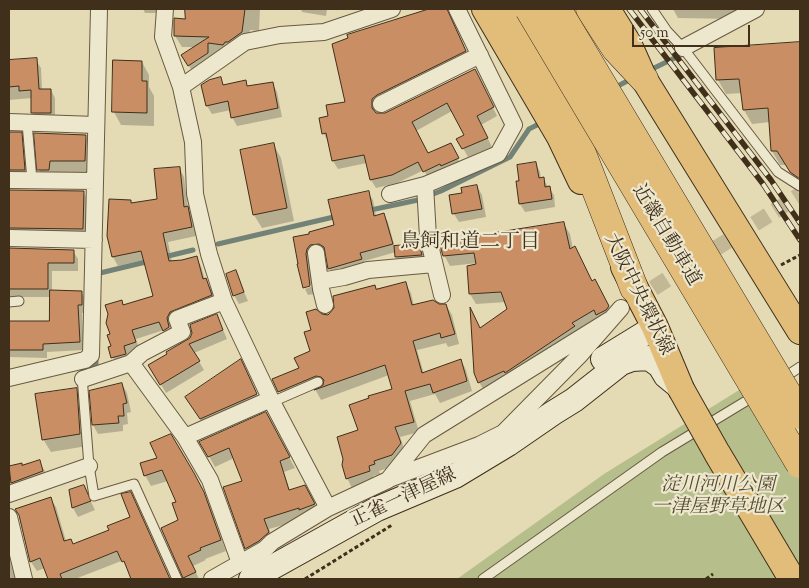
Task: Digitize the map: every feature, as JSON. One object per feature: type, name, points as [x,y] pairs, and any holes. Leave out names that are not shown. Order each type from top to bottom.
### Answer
[{"type":"highway","points":[[506,9],[530,49],[576,138],[622,305]]},
{"type":"highway","name":"近畿自動車道","points":[[529,9],[800,464]]},
{"type":"highway","name":"近畿自動車道","points":[[557,9],[800,415]]},
{"type":"highway","points":[[590,9],[616,49],[644,79]]},
{"type":"main road","name":"大阪中央環状線","points":[[486,9],[560,137],[622,305],[656,344],[717,453],[792,579]]},
{"type":"main road","points":[[607,9],[628,44],[644,79],[776,280],[800,331]]},
{"type":"main road","name":"正雀一津屋線","points":[[553,413],[592,368],[610,354],[656,344]]},
{"type":"main road","name":"正雀一津屋線","points":[[245,571],[377,509],[455,476],[508,444],[574,400],[620,364],[656,344]]},
{"type":"street","points":[[9,378],[81,361],[91,355],[99,9]]},
{"type":"street","points":[[165,9],[163,37],[181,87],[193,142],[195,194],[208,254],[224,301],[271,401],[328,508]]},
{"type":"street","points":[[181,87],[245,42],[280,35],[324,32],[392,9]]},
{"type":"street","points":[[390,194],[425,185],[498,154],[514,125],[457,9]]},
{"type":"street","points":[[680,44],[756,9]]},
{"type":"street","points":[[381,104],[480,55]]},
{"type":"street","points":[[9,122],[96,125]]},
{"type":"street","points":[[9,180],[95,181]]},
{"type":"street","points":[[425,185],[428,237],[442,295]]},
{"type":"street","points":[[9,238],[94,240]]},
{"type":"street","points":[[316,252],[325,305]]},
{"type":"street","points":[[321,281],[368,270],[434,264]]},
{"type":"street","points":[[83,379],[131,364],[142,353],[182,332],[177,319],[224,301]]},
{"type":"street","points":[[388,480],[424,435],[622,305]]},
{"type":"street","points":[[212,579],[245,571],[328,508],[388,480],[479,445],[503,432],[579,356],[622,305]]},
{"type":"street","points":[[131,364],[184,437],[210,480],[245,571]]},
{"type":"street","points":[[184,437],[271,401]]},
{"type":"street","points":[[9,494],[89,466]]},
{"type":"street","points":[[9,517],[24,579]]},
{"type":"lane","points":[[652,9],[667,31],[680,44],[778,172],[800,186]]},
{"type":"lane","points":[[27,123],[32,180]]},
{"type":"lane","points":[[9,302],[19,301]]},
{"type":"lane","points":[[81,361],[89,466],[94,496],[134,484],[177,579]]},
{"type":"lane","points":[[483,579],[662,452],[800,367]]},
{"type":"lane","points":[[271,401],[318,382]]},
{"type":"path","points":[[776,280],[800,255]]},
{"type":"path","points":[[706,579],[713,574]]},
{"type":"green space","name":"淀川河川公園 一津屋野草地区","points":[[760,377],[800,441],[800,579],[457,579],[604,474]]},
{"type":"building","points":[[185,9],[245,9],[242,32],[223,45],[208,43],[208,53],[188,66],[181,55],[209,37],[174,36],[174,18],[185,19]]},
{"type":"building","points":[[429,9],[447,9],[466,51],[377,95],[372,99],[372,108],[376,113],[385,113],[475,69],[494,107],[477,116],[488,138],[462,149],[456,139],[464,135],[447,103],[412,122],[428,153],[451,143],[459,158],[423,172],[418,162],[392,175],[370,180],[364,155],[332,161],[326,133],[322,134],[319,118],[328,116],[326,105],[345,102],[332,44],[348,38],[347,35]]},
{"type":"building","points":[[800,42],[800,179],[790,172],[777,151],[771,151],[768,108],[743,110],[739,79],[716,80],[714,48]]},
{"type":"building","points":[[37,58],[39,89],[51,89],[51,113],[31,113],[31,90],[19,91],[19,86],[9,87],[9,60]]},
{"type":"building","points":[[113,60],[142,61],[142,81],[147,81],[147,113],[112,112]]},
{"type":"building","points":[[221,77],[223,85],[246,80],[247,86],[273,82],[278,108],[231,118],[228,101],[206,106],[201,85],[209,80]]},
{"type":"building","points":[[9,132],[22,132],[25,170],[10,170]]},
{"type":"building","points":[[34,133],[86,135],[85,161],[50,161],[49,170],[37,170]]},
{"type":"building","points":[[274,143],[287,208],[253,215],[240,150]]},
{"type":"building","points":[[536,162],[539,178],[544,177],[545,187],[550,186],[552,199],[519,204],[516,181],[519,181],[517,165]]},
{"type":"building","points":[[180,167],[184,207],[188,206],[192,227],[163,233],[169,261],[197,256],[203,279],[206,278],[212,295],[170,312],[167,318],[169,327],[163,331],[159,322],[132,330],[136,342],[124,346],[126,354],[111,358],[108,347],[111,346],[107,335],[110,334],[106,323],[108,314],[105,305],[122,300],[123,305],[153,296],[141,251],[112,257],[107,236],[109,199],[131,200],[131,203],[157,199],[154,169]]},
{"type":"building","points":[[477,185],[482,209],[452,214],[449,195],[462,193],[461,188]]},
{"type":"building","points":[[9,190],[84,191],[83,229],[9,228]]},
{"type":"building","points":[[369,191],[374,216],[384,213],[393,244],[360,253],[362,259],[328,269],[324,247],[319,244],[310,245],[306,254],[310,286],[303,288],[293,237],[309,234],[309,232],[334,225],[328,200]]},
{"type":"building","points":[[564,222],[570,249],[575,246],[592,281],[595,279],[609,306],[606,310],[596,315],[594,310],[572,323],[575,326],[505,373],[504,371],[478,383],[474,373],[470,307],[480,328],[507,309],[501,292],[469,294],[467,266],[476,264],[474,253],[443,256],[439,242]]},
{"type":"building","points":[[419,244],[422,255],[395,257],[394,246]]},
{"type":"building","points":[[9,248],[74,250],[74,263],[48,263],[48,289],[9,289]]},
{"type":"building","points":[[236,270],[244,292],[233,296],[226,274]]},
{"type":"building","points":[[406,282],[412,305],[433,300],[439,304],[446,304],[455,334],[441,338],[440,333],[413,341],[422,373],[461,359],[467,381],[433,393],[430,384],[405,391],[414,422],[395,427],[401,443],[392,455],[374,461],[375,464],[369,466],[370,471],[346,479],[337,437],[358,430],[349,405],[369,398],[368,396],[392,389],[385,365],[314,390],[323,385],[324,380],[321,377],[316,376],[278,392],[272,379],[299,368],[294,358],[310,351],[304,332],[311,330],[306,312],[316,309],[322,314],[328,315],[334,308],[333,296],[375,285],[376,289]]},
{"type":"building","points":[[50,290],[82,291],[82,305],[78,305],[80,342],[43,344],[43,350],[9,350],[9,321],[49,321]]},
{"type":"building","points":[[217,314],[223,330],[189,344],[200,361],[160,385],[148,365],[190,338],[192,333],[190,325]]},
{"type":"building","points":[[241,359],[257,394],[200,419],[185,397]]},
{"type":"building","points":[[122,383],[127,403],[123,404],[124,416],[118,416],[119,423],[92,425],[89,391]]},
{"type":"building","points":[[77,388],[80,434],[42,440],[35,394]]},
{"type":"building","points":[[266,412],[290,457],[280,461],[289,490],[305,485],[315,504],[264,519],[269,532],[259,541],[245,549],[223,487],[242,481],[229,448],[208,457],[199,442]]},
{"type":"building","points":[[171,434],[204,492],[221,540],[200,548],[201,550],[188,556],[196,572],[183,578],[161,528],[178,520],[172,503],[176,502],[162,470],[144,476],[140,463],[157,458],[150,443]]},
{"type":"building","points":[[40,460],[43,471],[11,483],[9,466]]},
{"type":"building","points":[[84,485],[91,501],[72,508],[69,490]]},
{"type":"building","points":[[131,492],[170,579],[131,579],[124,561],[122,562],[117,551],[60,574],[62,579],[48,579],[40,558],[30,562],[19,515],[15,509],[51,497],[64,541],[71,539],[73,544],[109,530],[107,526],[130,517],[121,494]]},
{"type":"waterway","points":[[648,71],[685,53]]},
{"type":"waterway","points":[[614,88],[633,78]]},
{"type":"waterway","points":[[366,211],[418,200],[441,191],[510,157],[529,129],[543,122]]},
{"type":"waterway","points":[[218,244],[338,216]]},
{"type":"waterway","points":[[164,257],[193,250]]},
{"type":"waterway","points":[[100,273],[150,261]]},
{"type":"waterway","points":[[85,367],[96,364],[96,355]]},
{"type":"tunnel","points":[[633,301],[800,195]]},
{"type":"railway","points":[[629,9],[763,184],[800,240]]},
{"type":"railway","points":[[640,9],[771,180],[800,223]]},
{"type":"district","name":"鳥飼和道二丁目","points":[[470,244]]}]
